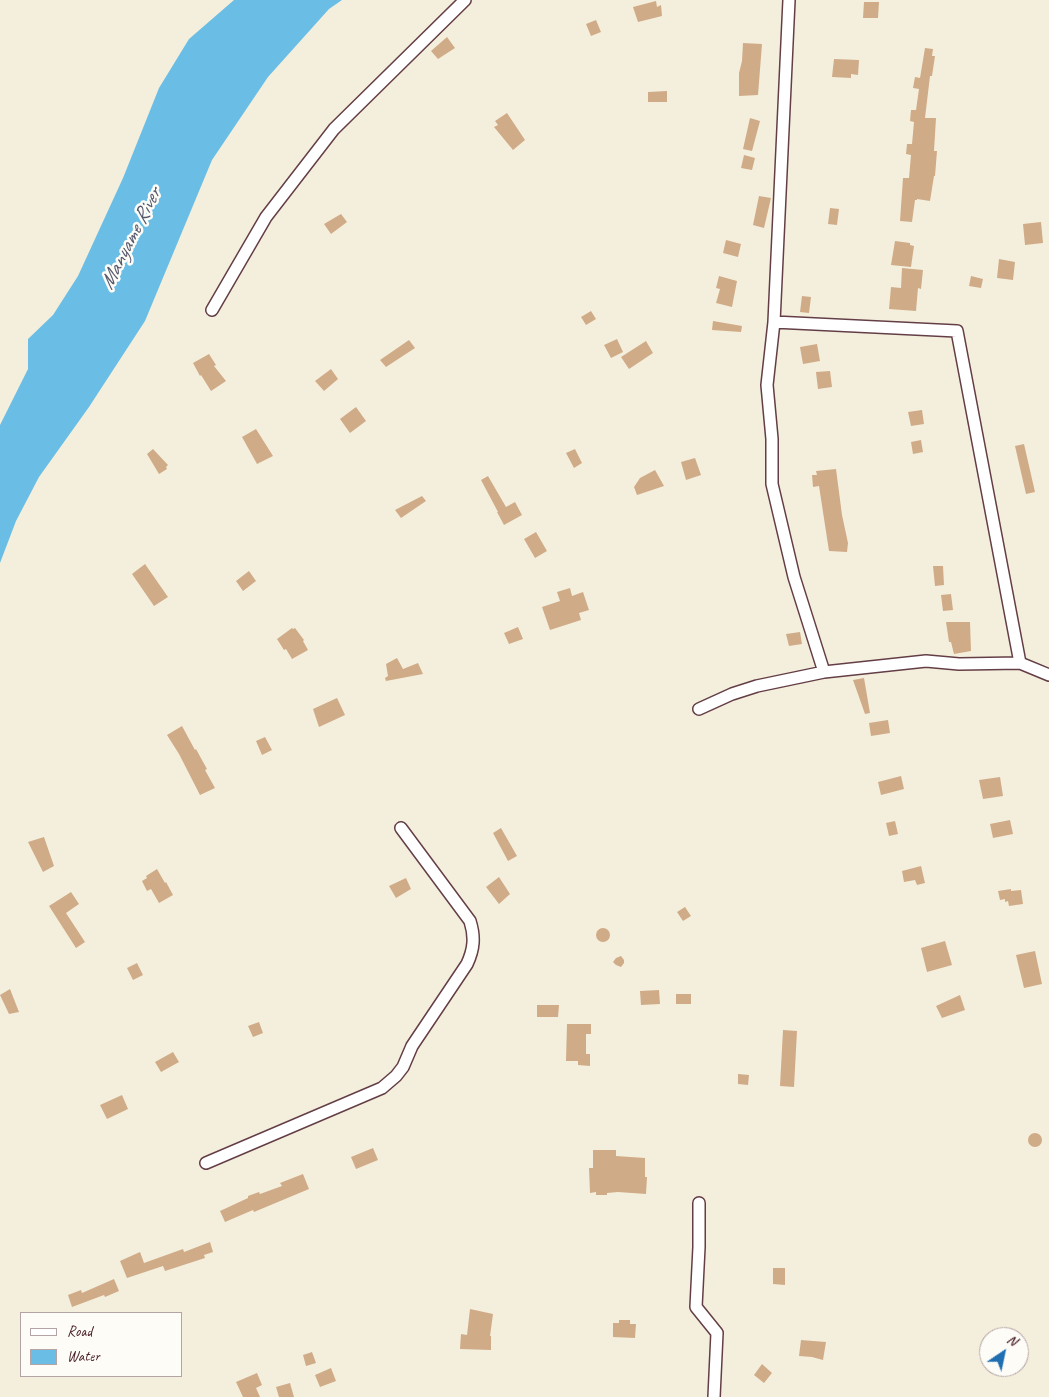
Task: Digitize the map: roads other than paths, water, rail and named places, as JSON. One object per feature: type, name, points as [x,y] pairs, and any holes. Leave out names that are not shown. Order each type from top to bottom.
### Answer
[{"type":"street","points":[[212,310],[266,217],[334,129],[465,0]]},
{"type":"street","points":[[789,0],[774,322],[767,385],[772,439],[772,484],[794,577],[824,672]]},
{"type":"street","points":[[774,322],[956,331],[1020,662]]},
{"type":"street","points":[[699,709],[732,694],[757,686],[824,672],[926,661],[959,664],[1020,662],[1049,675]]},
{"type":"street","points":[[206,1164],[382,1088],[403,1067],[412,1046],[471,956],[474,938],[470,921],[401,828]]},
{"type":"street","points":[[699,1203],[696,1308],[717,1333],[714,1397]]},
{"type":"water","name":"Manyame River","points":[[234,0],[342,0],[329,9],[268,77],[212,160],[145,321],[89,407],[39,477],[16,521],[0,563],[0,425],[28,369],[28,339],[53,315],[78,276],[123,178],[159,88],[189,39]]}]
